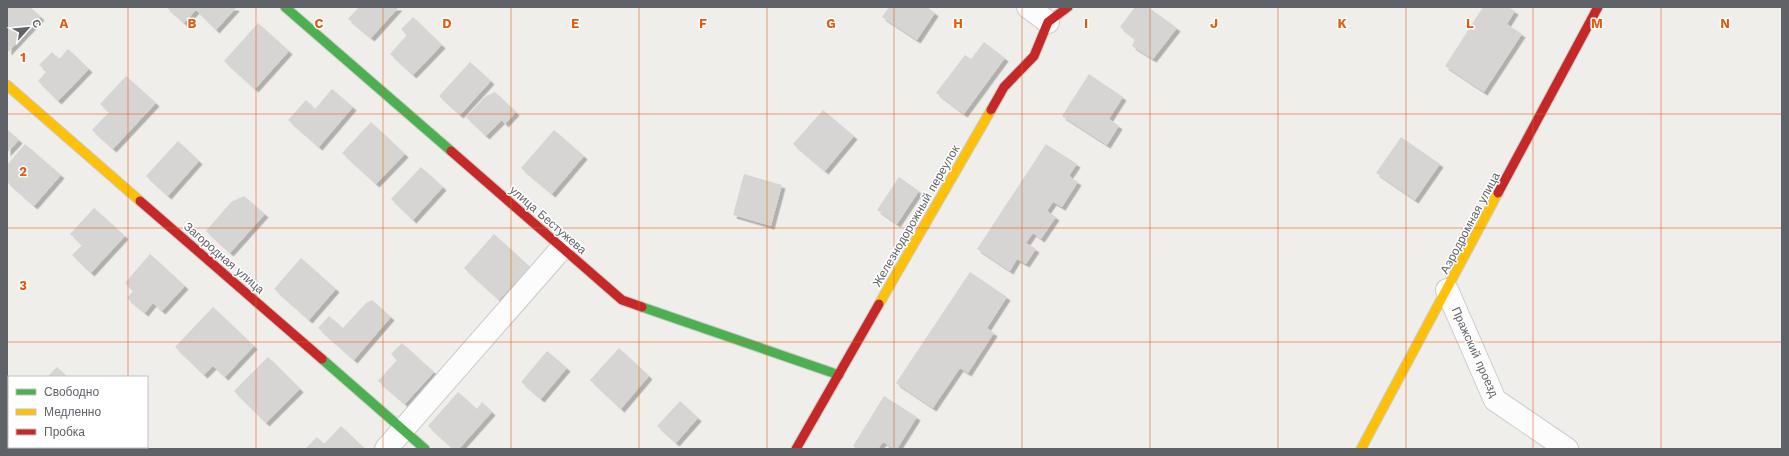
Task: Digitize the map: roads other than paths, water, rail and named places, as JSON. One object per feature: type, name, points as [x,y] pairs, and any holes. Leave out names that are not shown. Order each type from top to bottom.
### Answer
[{"type":"street","name":"улица Бестужева","points":[[285,7],[622,300],[838,375]]},
{"type":"street","points":[[1028,7],[1048,22],[1068,7]]},
{"type":"street","name":"Аэродромная улица","points":[[1361,449],[1598,7]]},
{"type":"street","name":"Железнодорожный переулок","points":[[796,449],[1004,87],[1034,56],[1048,22]]},
{"type":"street","name":"Загородная улица","points":[[7,85],[424,449]]},
{"type":"street","points":[[386,449],[562,248]]},
{"type":"street","name":"Пражский проезд","points":[[1447,290],[1495,400],[1567,449]]}]
